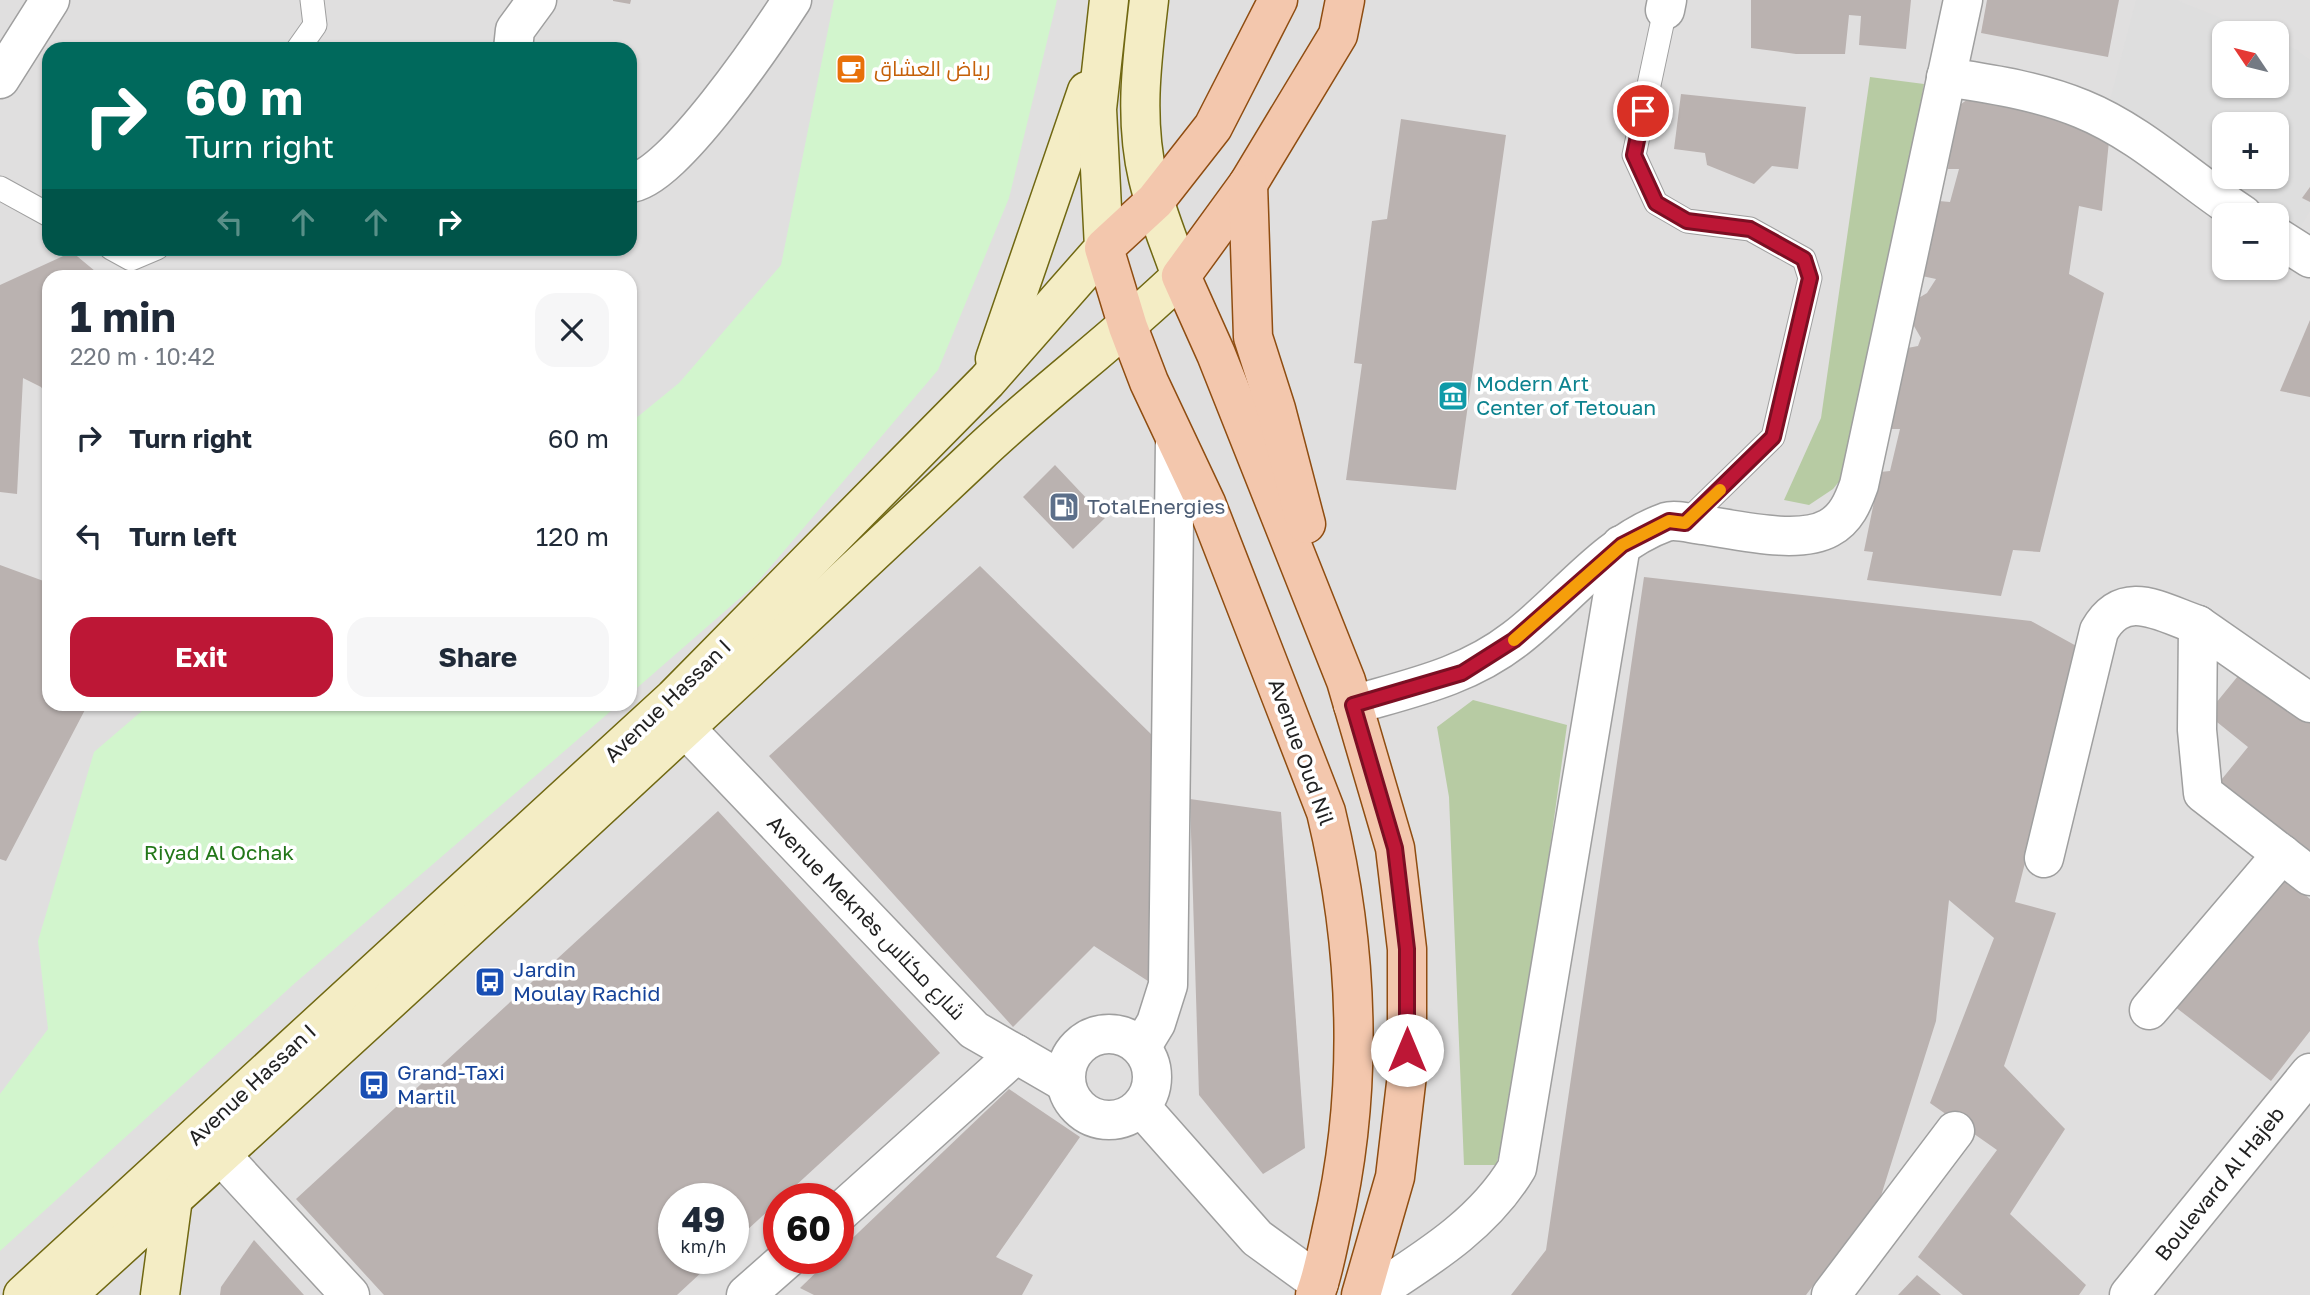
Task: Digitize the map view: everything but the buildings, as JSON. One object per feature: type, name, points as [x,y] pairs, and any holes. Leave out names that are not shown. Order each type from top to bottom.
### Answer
[{"type":"main road","points":[[1104,248],[1097,109],[1107,0]]},
{"type":"main road","points":[[987,381],[1083,107],[1107,0]]},
{"type":"main road","points":[[1149,0],[1139,112],[1144,157],[1155,201],[1181,276],[1216,354],[1350,693]]},
{"type":"main road","points":[[1104,248],[1155,201],[1213,127],[1278,0]]},
{"type":"main road","points":[[1181,276],[1248,184],[1338,35],[1345,0]]},
{"type":"main road","points":[[1248,184],[1253,337],[1276,409],[1350,693],[1395,848],[1407,949],[1407,1075],[1395,1177],[1361,1295]]},
{"type":"main road","name":"Avenue Oud Nil","points":[[1104,248],[1128,327],[1175,440],[1206,503],[1282,696],[1326,812],[1336,854],[1348,927],[1354,1016],[1349,1141],[1325,1291]]},
{"type":"main road","name":"Avenue Hassan I","points":[[23,1295],[674,698],[987,381],[1104,248]]},
{"type":"main road","name":"Avenue Hassan I","points":[[66,1295],[219,1153],[531,874],[1026,409],[1128,327],[1181,276]]},
{"type":"main road","points":[[160,1295],[173,1198]]},
{"type":"street","points":[[0,79],[50,0]]},
{"type":"street","points":[[514,42],[515,30],[537,0]]},
{"type":"street","points":[[637,182],[663,163],[705,120],[792,0]]},
{"type":"street","points":[[1350,693],[1462,673],[1514,640],[1622,545],[1669,521],[1785,536],[1829,529],[1840,520],[1852,504],[1909,264],[1962,0]]},
{"type":"street","points":[[1946,77],[1991,83],[2081,108],[2109,122],[2226,203]]},
{"type":"street","points":[[2289,245],[2310,258]]},
{"type":"street","points":[[1142,1046],[1156,1023],[1168,985],[1175,440]]},
{"type":"street","points":[[1371,1295],[1449,1244],[1503,1192],[1517,1168],[1622,545]]},
{"type":"street","points":[[2045,858],[2099,631],[2106,618],[2117,607],[2138,604],[2198,625],[2310,703]]},
{"type":"street","points":[[2149,1010],[2296,865],[2203,793],[2197,730],[2198,625]]},
{"type":"street","name":"Avenue Meknès شارع مكناس","points":[[686,729],[974,1030],[1066,1083]]},
{"type":"street","points":[[1113,1035],[1142,1046],[1152,1066],[1151,1091],[1140,1107],[1125,1118],[1105,1121],[1087,1115],[1073,1101],[1066,1083],[1068,1063],[1078,1047],[1094,1037],[1113,1035]]},
{"type":"street","points":[[854,1199],[1016,1054]]},
{"type":"street","name":"Boulevard Al Hajeb","points":[[2129,1295],[2298,1112],[2310,1073]]},
{"type":"street","points":[[1140,1107],[1257,1238],[1325,1291]]},
{"type":"street","points":[[1831,1295],[1955,1131]]},
{"type":"street","points":[[219,1153],[349,1295]]},
{"type":"street","points":[[746,1295],[770,1274]]},
{"type":"lane","points":[[303,42],[315,25],[312,0]]},
{"type":"lane","points":[[1666,5],[1634,155],[1656,203],[1687,221],[1750,229],[1804,259],[1810,278],[1773,437],[1685,523]]},
{"type":"lane","points":[[0,188],[42,211]]},
{"type":"shaded area","points":[[0,0],[2310,0],[2310,1295],[0,1295]]},
{"type":"shaded area","points":[[2136,0],[2177,0],[2228,21],[2212,21],[2212,98],[2289,98],[2289,46],[2310,60],[2310,211],[2296,235],[2289,230],[2289,203],[2248,203],[2226,189],[2289,189],[2289,112],[2212,112],[2212,180],[2107,111]]},
{"type":"green space","points":[[834,0],[1057,0],[1009,198],[938,370],[755,585],[637,688],[637,417],[679,383],[781,265]]},
{"type":"green space","points":[[1870,77],[1924,84],[1854,463],[1833,489],[1809,505],[1784,500],[1821,418]]},
{"type":"green space","points":[[1473,700],[1567,725],[1516,1093],[1496,1165],[1464,1165],[1449,797],[1437,727]]},
{"type":"green space","name":"Riyad Al Ochak","points":[[142,711],[611,711],[295,983],[0,1251],[0,1094],[48,1029],[38,941],[94,752]]},
{"type":"slow traffic","points":[[1514,640],[1622,545],[1669,521],[1685,523],[1720,490]]},
{"type":"place","name":"رياض العشاق","points":[[851,69]]},
{"type":"place","name":"Modern Art Center of Tetouan","points":[[1453,396]]},
{"type":"place","name":"TotalEnergies","points":[[1064,507]]},
{"type":"place","name":"Jardin Moulay Rachid","points":[[490,982]]},
{"type":"place","name":"Grand-Taxi Martil","points":[[374,1085]]},
{"type":"route","points":[[1407,1050],[1407,949],[1395,848],[1353,705],[1462,673],[1514,640],[1622,545],[1669,521],[1685,523],[1773,437],[1810,278],[1804,259],[1750,229],[1687,221],[1656,203],[1634,155],[1643,111]]}]
